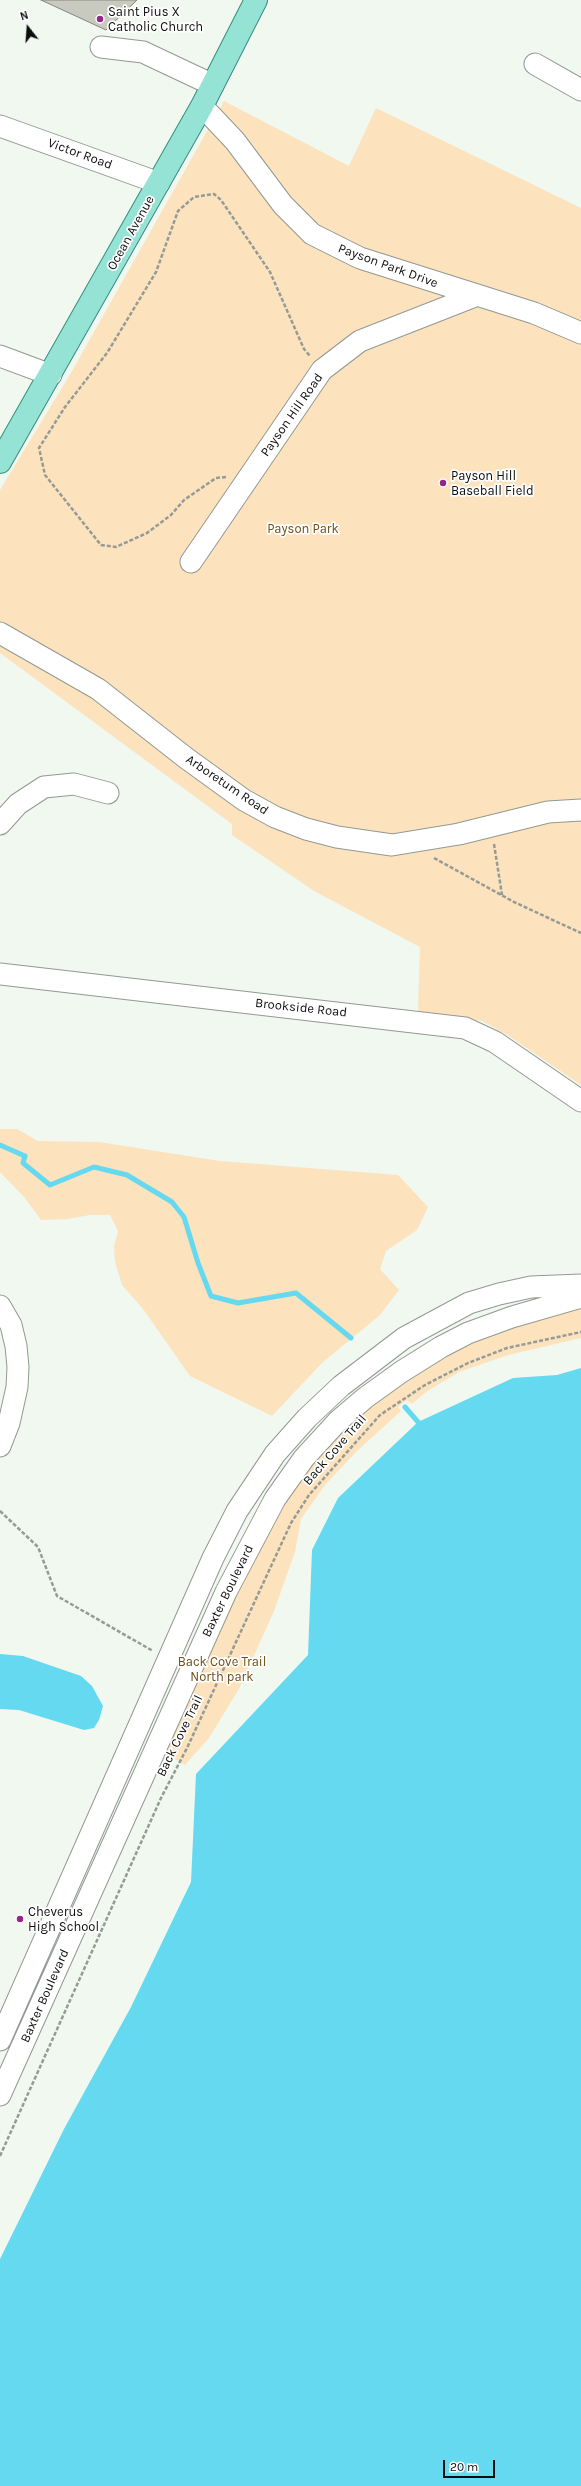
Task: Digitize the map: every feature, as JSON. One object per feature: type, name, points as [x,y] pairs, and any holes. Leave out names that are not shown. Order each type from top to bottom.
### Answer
[{"type":"main road","name":"Ocean Avenue","points":[[0,462],[51,375],[202,106],[256,0]]},
{"type":"street","points":[[101,47],[143,52],[213,85]]},
{"type":"street","points":[[535,64],[581,90]]},
{"type":"street","name":"Payson Park Drive","points":[[202,106],[236,140],[292,216],[312,234],[360,258],[474,296],[534,313],[581,334]]},
{"type":"street","name":"Victor Road","points":[[0,126],[159,183]]},
{"type":"street","name":"Payson Hill Road","points":[[191,562],[322,370],[360,341],[474,296]]},
{"type":"street","points":[[562,325],[581,315]]},
{"type":"street","points":[[0,356],[51,375]]},
{"type":"street","name":"Arboretum Road","points":[[0,632],[98,689],[215,780],[244,800],[275,817],[306,829],[337,837],[392,845],[490,826],[548,812],[581,810]]},
{"type":"street","points":[[0,824],[18,804],[44,787],[74,784],[108,793]]},
{"type":"street","name":"Brookside Road","points":[[0,974],[465,1028],[495,1042],[581,1101]]},
{"type":"street","name":"Baxter Boulevard","points":[[0,2040],[213,1558],[237,1512],[255,1482],[275,1454],[307,1418],[341,1386],[404,1338],[469,1303],[531,1287],[581,1285]]},
{"type":"street","name":"Baxter Boulevard","points":[[0,2095],[226,1592],[275,1499],[304,1458],[338,1421],[365,1398],[401,1372],[441,1347],[468,1333],[512,1316],[581,1297]]},
{"type":"street","points":[[0,1306],[11,1325],[16,1346],[18,1367],[17,1387],[9,1423],[0,1446]]},
{"type":"path","points":[[250,475],[216,478],[184,500],[171,516],[147,533],[116,547],[101,545],[86,528],[46,475],[39,448],[65,406],[107,353],[156,272],[178,211],[194,197],[214,194],[221,200],[270,272],[304,349],[322,370]]},
{"type":"path","points":[[490,826],[502,895]]},
{"type":"path","points":[[407,843],[502,895],[581,933]]},
{"type":"path","name":"Back Cove Trail","points":[[0,2156],[161,1798],[187,1748],[291,1523],[309,1495],[380,1415],[425,1385],[468,1363],[507,1348],[581,1332]]},
{"type":"path","points":[[0,1511],[38,1547],[57,1596],[169,1660]]},
{"type":"green space","name":"Payson Park","points":[[224,101],[349,166],[376,108],[581,208],[581,1085],[509,1036],[482,1021],[418,1011],[420,947],[314,891],[232,835],[232,824],[0,653],[0,490],[68,378]]},
{"type":"green space","points":[[0,1129],[17,1129],[38,1141],[99,1142],[220,1161],[398,1175],[428,1207],[417,1230],[386,1251],[380,1269],[399,1290],[380,1315],[322,1363],[272,1416],[190,1376],[143,1309],[122,1285],[115,1262],[114,1247],[118,1231],[110,1215],[90,1215],[68,1219],[41,1220],[24,1197],[0,1172]]},
{"type":"green space","name":"Back Cove Trail North park","points":[[581,1306],[581,1338],[508,1355],[459,1372],[426,1392],[412,1404],[407,1400],[398,1407],[401,1411],[356,1452],[325,1485],[301,1519],[295,1552],[274,1611],[240,1687],[209,1738],[185,1765],[159,1750],[257,1537],[337,1426],[470,1334]]},
{"type":"water","points":[[581,1368],[581,2486],[0,2486],[0,2259],[64,2129],[131,2007],[191,1882],[196,1774],[308,1655],[312,1550],[338,1498],[418,1422],[513,1378],[557,1375]]},
{"type":"water","points":[[0,1654],[23,1656],[81,1676],[92,1686],[103,1706],[99,1720],[94,1728],[84,1730],[19,1710],[0,1709]]},
{"type":"building","name":"Saint Pius X Catholic Church","points":[[41,0],[137,0],[106,30]]},
{"type":"waterway","points":[[0,1145],[25,1156],[23,1163],[50,1185],[94,1167],[127,1175],[172,1202],[184,1217],[198,1263],[211,1296],[238,1303],[296,1293],[351,1338]]},
{"type":"waterway","points":[[405,1407],[418,1422]]},
{"type":"place","name":"Saint Pius X Catholic Church","points":[[100,19]]},
{"type":"place","name":"Payson Hill Baseball Field","points":[[443,483]]},
{"type":"place","name":"Cheverus High School","points":[[20,1919]]}]
